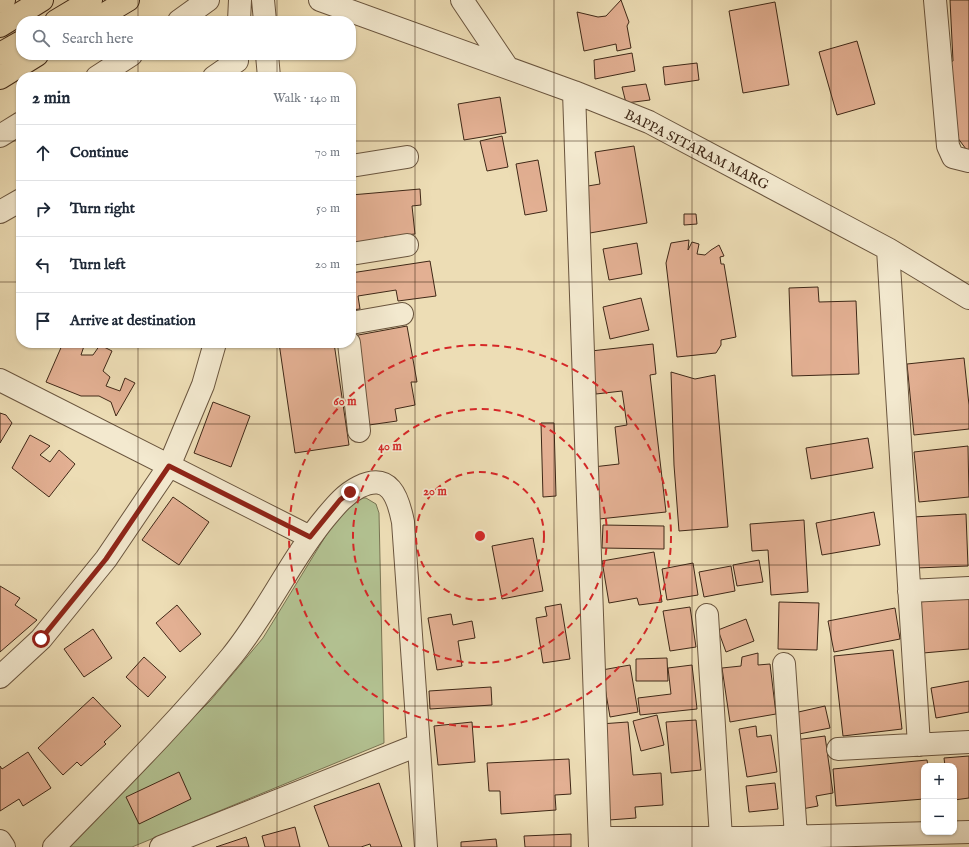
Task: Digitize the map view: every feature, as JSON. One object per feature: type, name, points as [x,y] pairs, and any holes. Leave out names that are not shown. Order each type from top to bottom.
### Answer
[{"type":"main road","points":[[0,2],[4,0]]},
{"type":"main road","points":[[16,16],[42,0]]},
{"type":"main road","points":[[64,16],[91,0]]},
{"type":"main road","points":[[101,16],[128,0]]},
{"type":"main road","points":[[0,26],[16,16]]},
{"type":"main road","points":[[0,54],[16,45]]},
{"type":"main road","points":[[0,78],[29,60]]},
{"type":"street","points":[[186,16],[208,0]]},
{"type":"street","points":[[239,16],[240,0]]},
{"type":"street","points":[[263,0],[265,16]]},
{"type":"street","name":"BAPPA SITARAM MARG","points":[[320,0],[574,92],[650,122],[692,143],[888,249],[969,298]]},
{"type":"street","points":[[462,0],[507,68]]},
{"type":"street","points":[[935,0],[948,146],[953,157],[969,161]]},
{"type":"street","points":[[105,72],[123,60]]},
{"type":"street","points":[[267,60],[268,72]]},
{"type":"street","points":[[223,72],[238,64]]},
{"type":"street","points":[[574,92],[600,843],[721,838],[785,840],[969,832]]},
{"type":"street","points":[[0,136],[16,126]]},
{"type":"street","points":[[356,165],[407,157]]},
{"type":"street","points":[[0,212],[16,203]]},
{"type":"street","points":[[356,253],[407,246]]},
{"type":"street","points":[[888,249],[919,745]]},
{"type":"street","points":[[356,322],[402,314]]},
{"type":"street","points":[[0,677],[41,639],[106,559],[169,466],[203,384],[214,348]]},
{"type":"street","points":[[350,348],[359,432]]},
{"type":"street","points":[[0,380],[310,537]]},
{"type":"street","points":[[54,847],[125,774],[232,656],[271,599],[310,537],[340,500],[361,486],[382,483],[389,486],[395,494],[400,505],[403,522],[426,847]]},
{"type":"street","points":[[909,592],[969,588]]},
{"type":"street","points":[[707,615],[721,838]]},
{"type":"street","points":[[784,664],[785,840]]},
{"type":"street","points":[[838,749],[969,742]]},
{"type":"street","points":[[161,847],[418,745]]},
{"type":"street","points":[[0,841],[4,847]]},
{"type":"green space","points":[[354,498],[366,498],[376,504],[379,513],[384,743],[132,847],[64,847],[210,701],[263,638],[344,506]]},
{"type":"building","points":[[621,0],[629,22],[627,26],[631,48],[617,51],[616,44],[584,51],[577,12],[598,17],[606,16]]},
{"type":"building","points":[[950,0],[969,0],[969,153],[957,137],[946,63],[953,61]]},
{"type":"building","points":[[775,2],[789,85],[743,93],[729,11]]},
{"type":"building","points":[[857,41],[875,104],[837,115],[819,52]]},
{"type":"building","points":[[632,53],[635,71],[595,79],[594,60]]},
{"type":"building","points":[[697,63],[699,80],[665,85],[663,67]]},
{"type":"building","points":[[646,84],[650,100],[626,103],[622,87]]},
{"type":"building","points":[[500,97],[506,133],[464,140],[458,104]]},
{"type":"building","points":[[502,136],[508,167],[487,171],[480,141]]},
{"type":"building","points":[[634,146],[647,223],[590,233],[582,187],[600,184],[595,152]]},
{"type":"building","points":[[538,160],[547,211],[525,215],[516,164]]},
{"type":"building","points":[[420,189],[421,205],[412,206],[415,234],[384,237],[385,244],[356,247],[356,195]]},
{"type":"building","points":[[684,214],[696,214],[697,224],[684,225]]},
{"type":"building","points":[[689,240],[688,250],[692,242],[699,244],[697,254],[705,255],[719,245],[724,256],[720,257],[721,264],[724,264],[736,337],[721,340],[721,345],[716,353],[677,357],[666,263],[671,243]]},
{"type":"building","points":[[637,243],[642,274],[609,280],[603,249]]},
{"type":"building","points":[[430,261],[436,296],[398,301],[396,290],[358,296],[360,309],[356,309],[356,272]]},
{"type":"building","points":[[818,287],[819,302],[856,301],[859,374],[792,376],[789,288]]},
{"type":"building","points":[[641,298],[649,330],[610,339],[603,307]]},
{"type":"building","points":[[407,326],[417,382],[411,382],[415,405],[395,409],[397,421],[369,425],[355,348],[356,335]]},
{"type":"building","points":[[653,344],[656,374],[650,375],[666,512],[599,519],[593,467],[619,464],[615,427],[627,425],[622,391],[596,394],[591,351]]},
{"type":"building","points":[[61,348],[83,348],[81,355],[93,355],[98,348],[106,348],[112,351],[103,371],[110,377],[106,386],[120,391],[125,378],[135,383],[116,416],[111,402],[99,396],[81,396],[46,382]]},
{"type":"building","points":[[280,348],[335,348],[349,445],[295,453]]},
{"type":"building","points":[[964,358],[969,405],[969,429],[914,435],[907,364]]},
{"type":"building","points":[[671,372],[695,379],[715,375],[728,527],[679,531],[674,465]]},
{"type":"building","points":[[213,402],[250,416],[231,467],[194,453]]},
{"type":"building","points":[[0,413],[6,415],[12,423],[0,443]]},
{"type":"building","points":[[541,423],[554,423],[556,496],[543,497]]},
{"type":"building","points":[[30,435],[50,446],[40,455],[50,462],[59,450],[75,464],[49,497],[12,468]]},
{"type":"building","points":[[868,438],[873,468],[811,479],[806,448]]},
{"type":"building","points":[[968,446],[969,497],[919,502],[914,452]]},
{"type":"building","points":[[173,497],[209,522],[179,565],[142,540]]},
{"type":"building","points":[[874,512],[880,545],[822,555],[816,523]]},
{"type":"building","points":[[966,514],[968,566],[916,568],[913,517]]},
{"type":"building","points":[[804,520],[808,592],[771,595],[768,550],[752,551],[750,524]]},
{"type":"building","points":[[603,525],[664,526],[664,549],[602,548]]},
{"type":"building","points":[[533,538],[543,591],[502,599],[492,546]]},
{"type":"building","points":[[654,552],[662,602],[639,605],[637,598],[609,603],[602,561]]},
{"type":"building","points":[[759,560],[763,582],[737,586],[733,565]]},
{"type":"building","points":[[693,563],[698,595],[667,600],[662,569]]},
{"type":"building","points":[[731,566],[735,591],[704,597],[699,572]]},
{"type":"building","points":[[0,586],[20,598],[15,605],[37,620],[0,652]]},
{"type":"building","points":[[969,598],[969,649],[923,653],[918,602]]},
{"type":"building","points":[[779,602],[819,603],[817,650],[778,649]]},
{"type":"building","points":[[561,604],[570,659],[543,663],[536,618],[547,616],[545,607]]},
{"type":"building","points":[[177,605],[201,634],[180,652],[156,623]]},
{"type":"building","points":[[690,607],[696,647],[670,651],[663,611]]},
{"type":"building","points":[[895,608],[900,639],[834,652],[828,621]]},
{"type":"building","points":[[451,614],[453,625],[472,621],[475,638],[458,641],[462,666],[437,670],[428,618]]},
{"type":"building","points":[[746,619],[754,641],[726,652],[718,630]]},
{"type":"building","points":[[93,629],[112,658],[84,677],[64,649]]},
{"type":"building","points":[[893,650],[902,729],[843,736],[834,656]]},
{"type":"building","points":[[758,653],[758,665],[770,664],[776,714],[730,722],[722,668],[741,666],[742,657]]},
{"type":"building","points":[[144,657],[166,677],[148,697],[126,677]]},
{"type":"building","points":[[667,658],[668,681],[636,681],[636,659]]},
{"type":"building","points":[[630,665],[638,712],[610,717],[602,670]]},
{"type":"building","points":[[692,665],[697,709],[640,715],[638,698],[671,694],[668,668]]},
{"type":"building","points":[[969,681],[969,712],[936,718],[931,688]]},
{"type":"building","points":[[491,687],[492,705],[430,709],[429,691]]},
{"type":"building","points":[[93,697],[121,726],[104,742],[106,744],[81,766],[77,762],[63,775],[38,748]]},
{"type":"building","points":[[825,706],[830,728],[799,734],[794,713]]},
{"type":"building","points":[[657,715],[664,745],[641,751],[633,721]]},
{"type":"building","points":[[696,720],[701,770],[671,773],[666,722]]},
{"type":"building","points":[[472,722],[475,762],[438,765],[434,726]]},
{"type":"building","points":[[628,722],[633,775],[661,773],[663,805],[635,807],[636,818],[609,820],[600,724]]},
{"type":"building","points":[[756,726],[757,737],[771,735],[777,772],[747,777],[739,729]]},
{"type":"building","points":[[825,736],[833,793],[816,796],[818,806],[802,809],[795,740]]},
{"type":"building","points":[[28,752],[51,788],[23,806],[19,799],[0,811],[0,766],[2,769]]},
{"type":"building","points":[[969,756],[969,798],[957,800],[957,763],[945,763],[944,758]]},
{"type":"building","points":[[569,759],[571,794],[555,795],[556,810],[501,814],[500,791],[489,791],[487,763]]},
{"type":"building","points":[[927,760],[928,763],[921,763],[921,799],[836,806],[833,769]]},
{"type":"building","points":[[179,772],[191,799],[139,824],[126,797]]},
{"type":"building","points":[[379,783],[402,847],[371,847],[370,844],[361,847],[329,847],[314,806]]},
{"type":"building","points":[[775,783],[778,809],[749,812],[746,786]]},
{"type":"building","points":[[295,827],[300,847],[265,847],[262,836]]},
{"type":"building","points":[[571,834],[571,847],[525,847],[524,836]]},
{"type":"building","points":[[246,837],[249,847],[216,847]]},
{"type":"building","points":[[496,839],[497,847],[461,847],[461,842]]},
{"type":"route","points":[[41,639],[106,559],[169,466],[310,537],[340,500],[350,492]]}]
